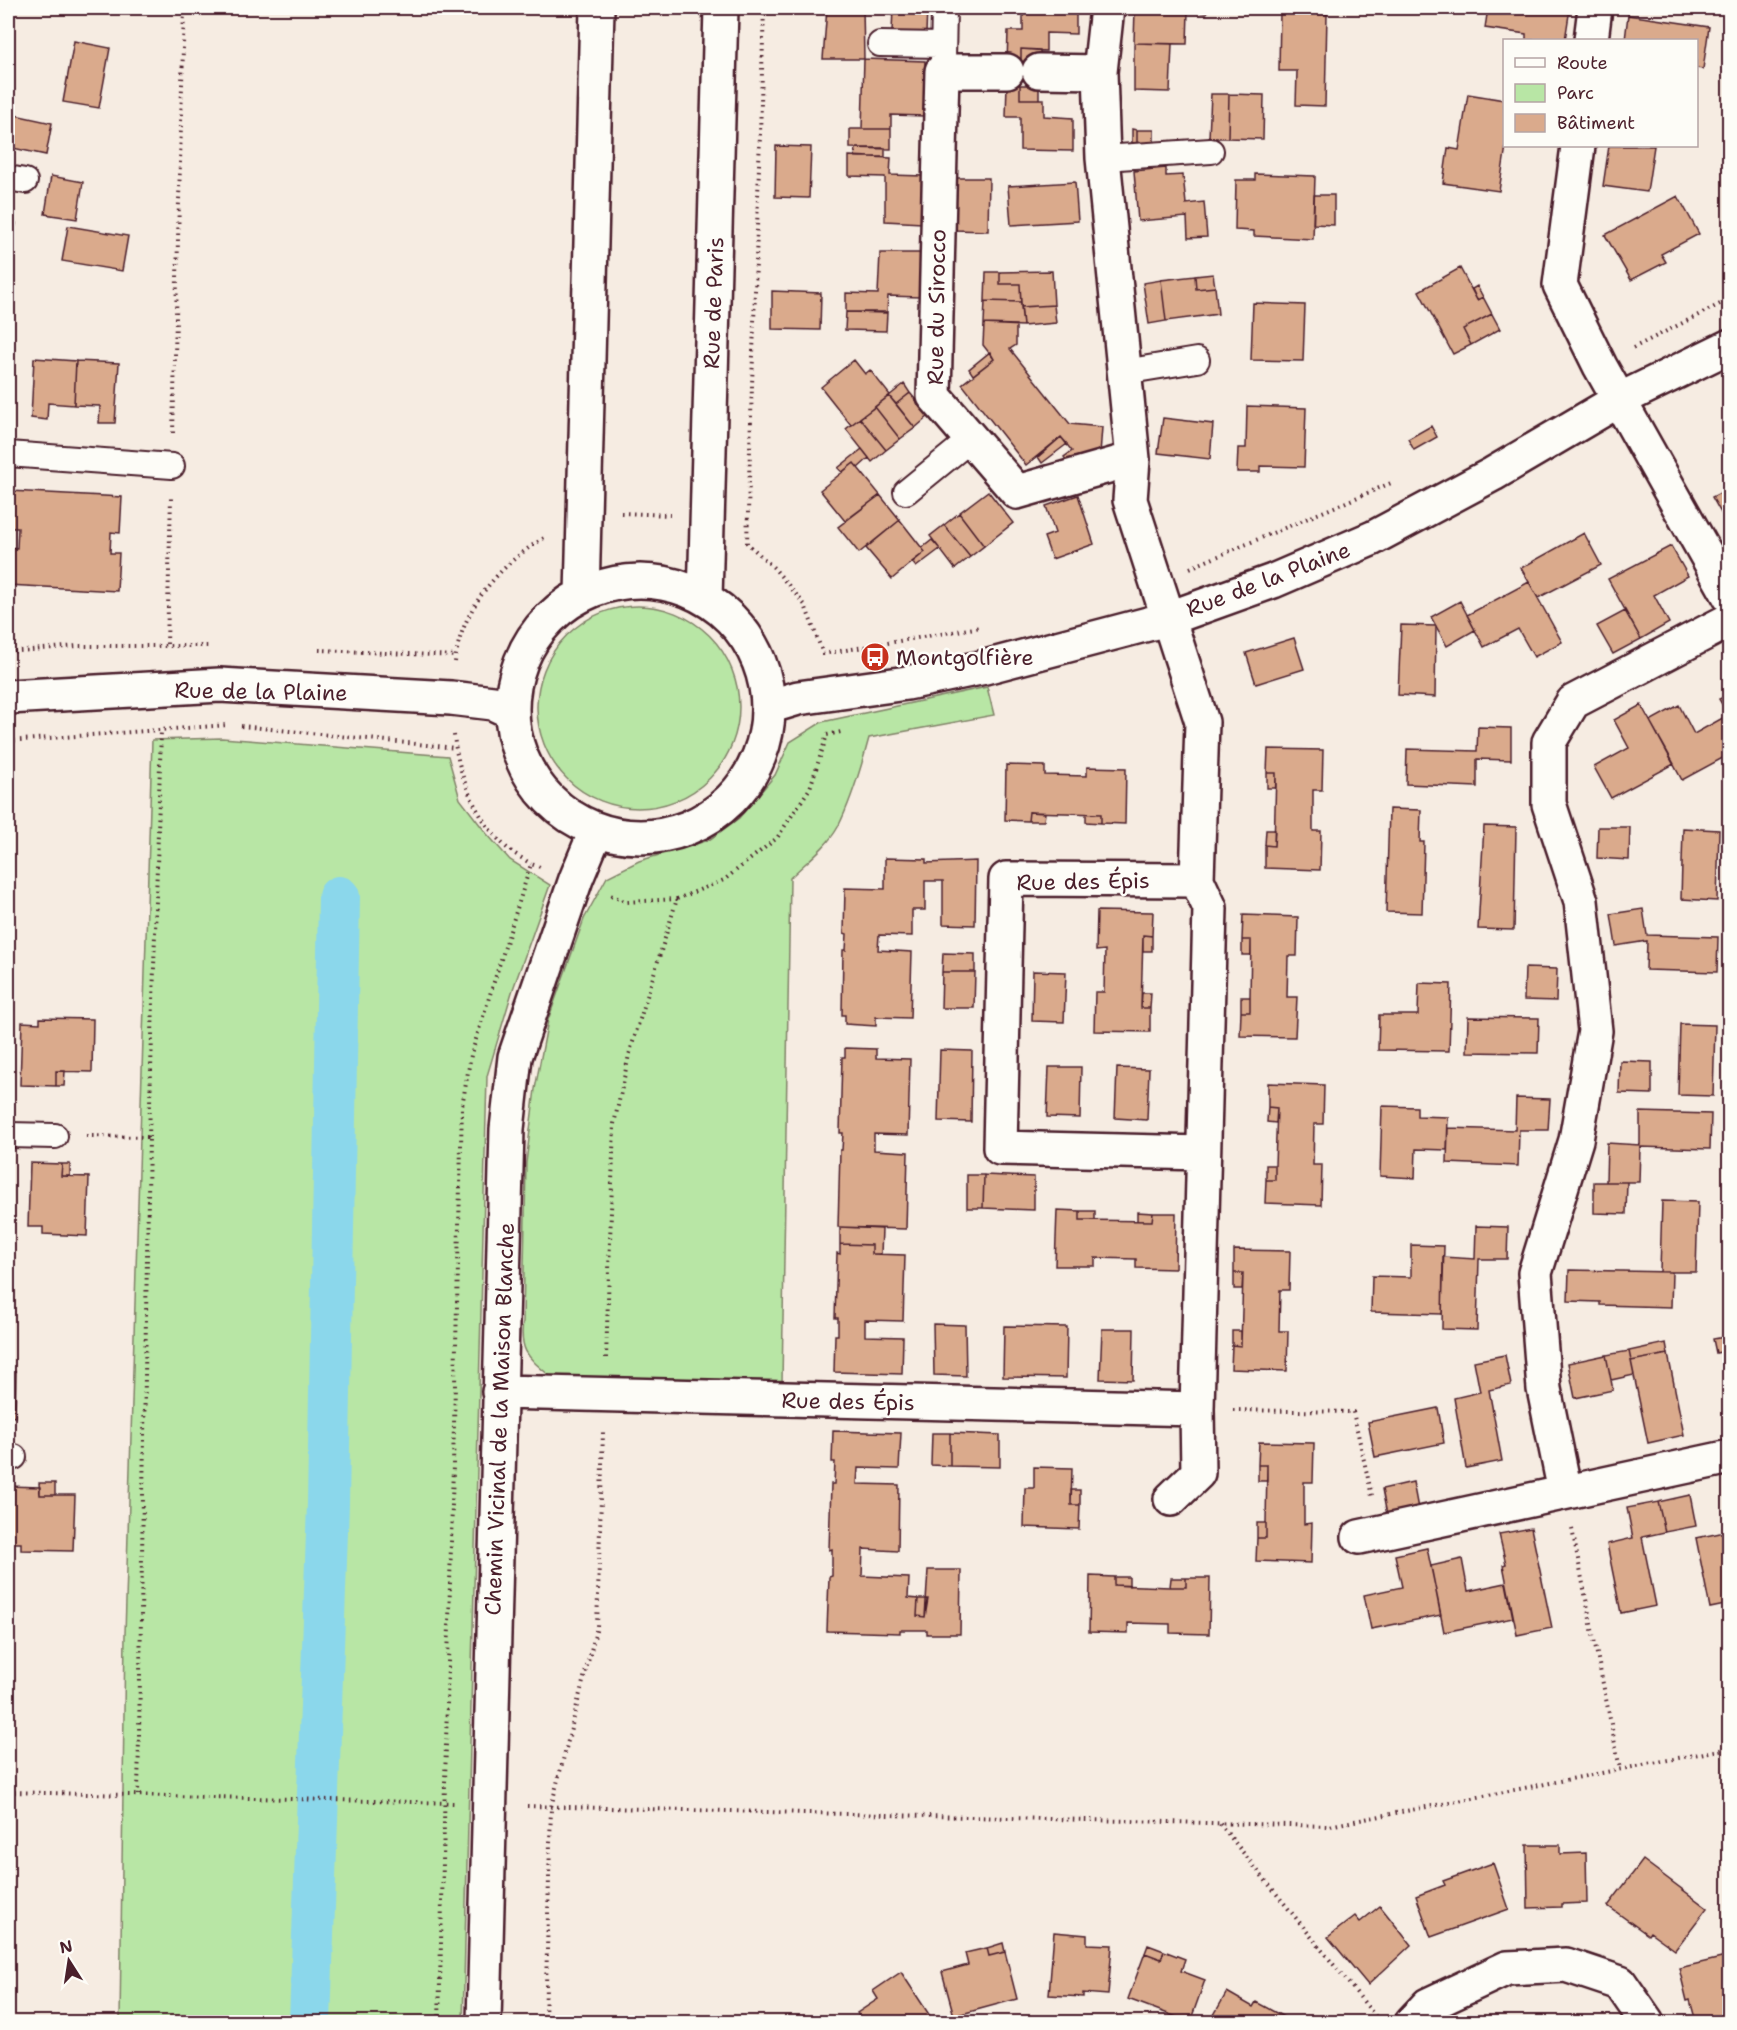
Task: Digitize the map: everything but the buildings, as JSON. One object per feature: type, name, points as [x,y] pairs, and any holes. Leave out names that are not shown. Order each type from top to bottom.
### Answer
[{"type":"street","points":[[582,595],[597,8]]},
{"type":"street","name":"Rue de Paris","points":[[705,599],[721,8]]},
{"type":"street","points":[[1107,8],[1100,72],[1103,158],[1133,459],[1130,500],[1202,722],[1197,880],[1210,908],[1197,1409],[1198,1473],[1171,1499]]},
{"type":"street","points":[[1591,39],[1595,8]]},
{"type":"street","points":[[943,58],[1007,70]]},
{"type":"street","name":"Rue du Sirocco","points":[[943,58],[934,396],[1017,492],[1133,459]]},
{"type":"street","points":[[1039,71],[1100,72]]},
{"type":"street","points":[[1578,147],[1560,285],[1619,400],[1730,597]]},
{"type":"street","name":"Rue de la Plaine","points":[[768,707],[798,698],[907,683],[986,667],[1167,619],[1273,581],[1373,538],[1493,474],[1619,400],[1730,346]]},
{"type":"street","points":[[633,581],[670,585],[705,599],[733,620],[754,649],[767,684],[768,707],[760,758],[739,792],[709,818],[672,833],[633,837],[596,831],[561,811],[535,783],[518,749],[512,712],[517,671],[536,635],[557,612],[582,595],[633,581]]},
{"type":"street","points":[[1564,1492],[1544,1389],[1535,1273],[1576,1140],[1594,1031],[1581,901],[1549,804],[1549,742],[1573,702],[1730,620]]},
{"type":"street","name":"Rue de la Plaine","points":[[8,697],[220,685],[451,698],[493,703],[512,712]]},
{"type":"street","name":"Chemin Vicinal de la Maison Blanche","points":[[484,2022],[507,1129],[515,1057],[576,879],[596,831]]},
{"type":"street","name":"Rue des Épis","points":[[1197,880],[1006,879],[1000,1148],[1203,1153]]},
{"type":"street","name":"Rue des Épis","points":[[499,1392],[1197,1409]]},
{"type":"street","points":[[1370,1534],[1730,1457]]},
{"type":"street","points":[[1412,2022],[1428,2005],[1507,1968],[1566,1965],[1620,1983],[1647,2022]]},
{"type":"lane","points":[[880,44],[943,58],[944,8]]},
{"type":"lane","points":[[1103,158],[1211,151]]},
{"type":"lane","points":[[1124,372],[1197,360]]},
{"type":"lane","points":[[906,492],[971,439]]},
{"type":"lane","points":[[8,454],[172,466]]},
{"type":"lane","points":[[8,1135],[55,1136]]},
{"type":"path","points":[[167,644],[184,8]]},
{"type":"path","points":[[531,864],[507,848],[474,807],[456,748],[451,698],[456,656],[467,615],[502,570],[544,538],[624,513],[664,513],[708,526],[747,543]]},
{"type":"path","points":[[8,741],[230,725],[456,748]]},
{"type":"path","points":[[138,1796],[149,1137],[161,730]]},
{"type":"path","points":[[55,1136],[149,1137]]},
{"type":"path","points":[[1197,1409],[1353,1412],[1370,1534]]},
{"type":"path","points":[[1564,1492],[1620,1769]]},
{"type":"path","points":[[8,1792],[1329,1826],[1730,1748]]},
{"type":"path","points":[[1220,1823],[1380,2022]]},
{"type":"green space","points":[[638,606],[658,608],[686,618],[716,643],[731,668],[737,687],[739,707],[737,727],[727,755],[702,785],[677,800],[658,806],[638,808],[618,806],[590,796],[560,771],[545,746],[539,727],[537,707],[539,687],[549,659],[574,629],[599,614],[618,608]]},
{"type":"green space","points":[[987,687],[994,715],[869,738],[852,794],[838,827],[822,848],[790,878],[782,1383],[551,1377],[531,1359],[522,1340],[526,1163],[535,1089],[548,1020],[584,919],[607,877],[639,861],[709,840],[739,818],[775,775],[790,742],[822,722]]},
{"type":"green space","points":[[222,738],[448,756],[460,799],[487,834],[510,860],[550,885],[512,992],[487,1076],[463,2022],[120,2022],[125,1634],[152,740]]},
{"type":"waterway","points":[[310,2022],[328,1503],[339,897]]},
{"type":"place","name":"Montgolfière","points":[[875,657]]}]
